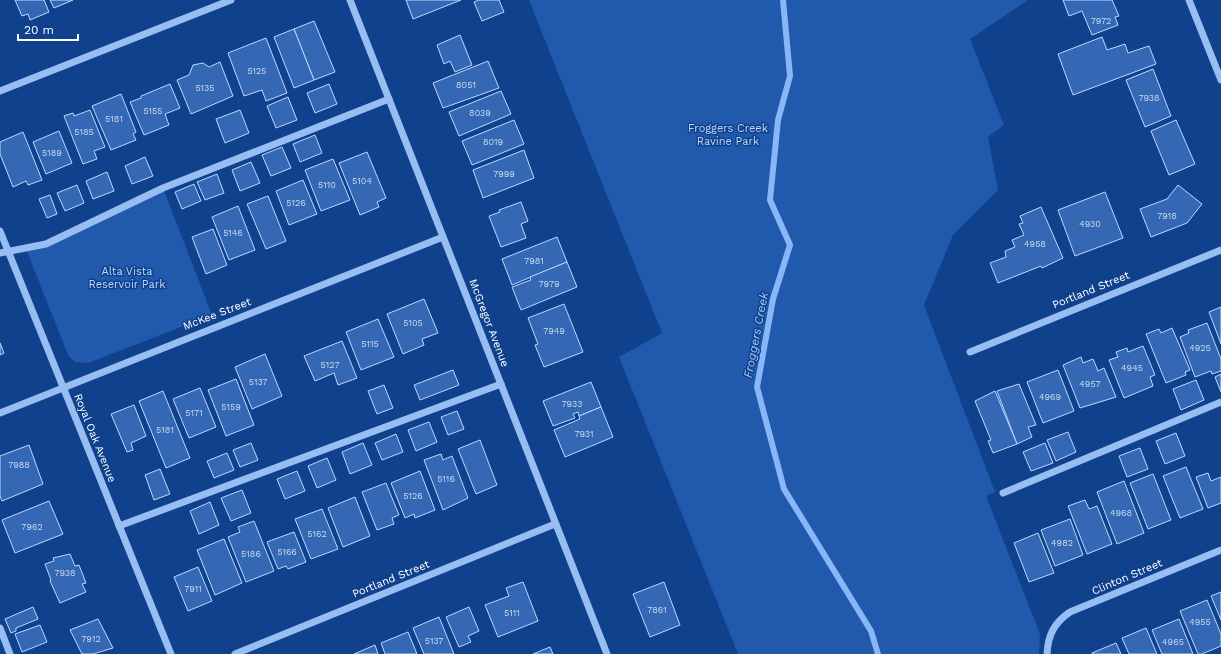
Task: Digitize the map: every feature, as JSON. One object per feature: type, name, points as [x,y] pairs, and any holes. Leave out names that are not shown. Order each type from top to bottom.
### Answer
[{"type":"street","points":[[0,90],[231,0]]},
{"type":"street","name":"McGregor Avenue","points":[[350,0],[607,654]]},
{"type":"street","points":[[1189,0],[1221,80]]},
{"type":"street","points":[[0,253],[46,244],[163,188],[389,99]]},
{"type":"street","name":"Royal Oak Avenue","points":[[0,231],[171,654]]},
{"type":"street","name":"McKee Street","points":[[0,413],[62,387],[443,237]]},
{"type":"street","name":"Portland Street","points":[[970,352],[1221,250]]},
{"type":"street","points":[[119,526],[501,384]]},
{"type":"street","points":[[1003,493],[1221,402]]},
{"type":"street","name":"Portland Street","points":[[235,654],[555,524]]},
{"type":"street","name":"Clinton Street","points":[[1047,654],[1050,635],[1055,625],[1070,612],[1221,550]]},
{"type":"street","points":[[0,628],[10,654]]},
{"type":"green space","name":"Froggers Creek Ravine Park","points":[[529,0],[1028,0],[970,39],[1004,125],[988,137],[998,190],[953,235],[924,305],[995,492],[986,496],[1040,634],[1039,654],[738,654],[619,357],[662,333]]},
{"type":"green space","name":"Alta Vista Reservoir Park","points":[[163,188],[212,315],[88,363],[76,362],[69,357],[26,249]]},
{"type":"building","points":[[15,0],[44,0],[49,12],[30,20],[28,14],[22,16]]},
{"type":"building","points":[[50,0],[73,0],[54,8]]},
{"type":"building","points":[[406,0],[461,0],[413,19]]},
{"type":"building","points":[[479,0],[499,0],[504,12],[482,21],[474,2]]},
{"type":"building","points":[[1063,0],[1112,0],[1119,16],[1115,17],[1118,25],[1092,35],[1082,11],[1069,16]]},
{"type":"building","points":[[314,21],[335,72],[314,80],[294,29]]},
{"type":"building","points":[[294,29],[314,80],[294,88],[274,37]]},
{"type":"building","points":[[460,35],[472,65],[455,72],[450,61],[444,64],[437,45]]},
{"type":"building","points":[[1102,37],[1107,50],[1125,44],[1128,53],[1149,46],[1156,64],[1073,95],[1058,54]]},
{"type":"building","points":[[266,38],[287,93],[266,101],[262,90],[244,96],[228,53]]},
{"type":"building","points":[[488,61],[499,88],[443,108],[433,83]]},
{"type":"building","points":[[220,62],[233,96],[191,114],[177,80],[189,75],[193,65],[203,63],[209,67]]},
{"type":"building","points":[[1153,69],[1171,116],[1145,127],[1126,80]]},
{"type":"building","points":[[170,84],[180,108],[165,114],[169,125],[144,135],[130,102]]},
{"type":"building","points":[[329,84],[337,104],[315,113],[307,93]]},
{"type":"building","points":[[501,91],[511,114],[459,136],[449,112]]},
{"type":"building","points":[[121,94],[136,132],[133,134],[136,140],[111,150],[92,106]]},
{"type":"building","points":[[288,97],[297,120],[276,128],[267,106]]},
{"type":"building","points":[[90,110],[105,147],[94,151],[97,159],[83,164],[64,116],[73,113],[74,116]]},
{"type":"building","points":[[240,110],[249,133],[225,143],[216,119]]},
{"type":"building","points":[[514,120],[524,144],[472,165],[462,141]]},
{"type":"building","points":[[1176,120],[1195,164],[1169,175],[1151,131]]},
{"type":"building","points":[[59,131],[72,163],[46,174],[33,142]]},
{"type":"building","points":[[23,132],[42,180],[28,185],[26,181],[13,187],[0,154],[0,142]]},
{"type":"building","points":[[315,135],[322,153],[300,162],[293,144]]},
{"type":"building","points":[[282,147],[291,168],[271,176],[262,155]]},
{"type":"building","points":[[524,150],[534,178],[483,198],[473,170]]},
{"type":"building","points":[[367,152],[386,198],[377,202],[379,207],[360,215],[339,163]]},
{"type":"building","points":[[145,157],[153,176],[132,184],[125,166]]},
{"type":"building","points":[[333,159],[350,200],[321,211],[305,170]]},
{"type":"building","points":[[251,162],[260,183],[240,191],[232,170]]},
{"type":"building","points":[[107,172],[114,191],[93,199],[86,181]]},
{"type":"building","points":[[217,174],[224,193],[205,200],[197,182]]},
{"type":"building","points":[[303,180],[317,214],[289,225],[276,191]]},
{"type":"building","points":[[194,184],[201,201],[182,209],[175,192]]},
{"type":"building","points":[[77,185],[84,203],[65,211],[57,193]]},
{"type":"building","points":[[1178,185],[1202,204],[1187,223],[1151,237],[1140,209],[1167,199]]},
{"type":"building","points":[[1105,192],[1123,238],[1075,256],[1058,210]]},
{"type":"building","points":[[50,195],[57,214],[47,218],[39,199]]},
{"type":"building","points":[[268,196],[286,241],[266,249],[247,204]]},
{"type":"building","points":[[521,202],[528,221],[521,224],[526,238],[501,247],[489,216],[500,212],[499,210]]},
{"type":"building","points":[[238,206],[255,250],[229,260],[212,217]]},
{"type":"building","points":[[1041,207],[1063,258],[1042,268],[1041,266],[998,283],[990,263],[1006,257],[1005,251],[1015,247],[1012,240],[1024,235],[1019,224],[1023,223],[1020,216]]},
{"type":"building","points":[[213,229],[227,265],[206,274],[192,237]]},
{"type":"building","points":[[557,237],[567,262],[512,285],[502,259]]},
{"type":"building","points":[[567,262],[577,287],[521,310],[512,287],[531,280],[530,277]]},
{"type":"building","points":[[424,299],[438,333],[422,339],[424,345],[403,354],[387,314]]},
{"type":"building","points":[[564,304],[583,352],[544,367],[535,345],[538,344],[528,318]]},
{"type":"building","points":[[1221,307],[1221,344],[1209,312]]},
{"type":"building","points":[[378,319],[394,357],[361,370],[346,332]]},
{"type":"building","points":[[1207,323],[1221,359],[1221,371],[1212,374],[1211,371],[1195,377],[1180,337],[1189,333],[1188,330]]},
{"type":"building","points":[[1172,328],[1190,370],[1185,372],[1186,375],[1166,383],[1146,334],[1159,329],[1161,333]]},
{"type":"building","points":[[342,341],[357,378],[338,385],[334,373],[315,381],[304,356]]},
{"type":"building","points":[[0,343],[4,353],[0,355]]},
{"type":"building","points":[[1143,346],[1155,375],[1150,377],[1153,386],[1124,398],[1109,360],[1118,357],[1116,352],[1127,348],[1128,352]]},
{"type":"building","points":[[265,354],[282,396],[252,409],[235,367]]},
{"type":"building","points":[[1081,357],[1083,363],[1093,359],[1098,371],[1104,368],[1116,397],[1080,408],[1063,365]]},
{"type":"building","points":[[453,370],[459,385],[420,400],[414,385]]},
{"type":"building","points":[[1058,370],[1074,411],[1043,423],[1027,382]]},
{"type":"building","points":[[1221,374],[1221,392],[1215,377]]},
{"type":"building","points":[[236,379],[254,425],[226,436],[208,390]]},
{"type":"building","points":[[1196,380],[1204,400],[1181,410],[1173,389]]},
{"type":"building","points":[[591,382],[601,407],[579,416],[578,412],[573,414],[575,418],[553,426],[543,401]]},
{"type":"building","points":[[1019,384],[1036,425],[1028,427],[1032,437],[1017,444],[997,391]]},
{"type":"building","points":[[384,385],[393,408],[377,414],[368,391]]},
{"type":"building","points":[[200,388],[216,427],[189,438],[173,399]]},
{"type":"building","points":[[163,391],[190,458],[166,468],[139,401]]},
{"type":"building","points":[[995,391],[1017,444],[993,453],[988,441],[991,440],[975,401]]},
{"type":"building","points":[[134,405],[146,436],[131,443],[133,450],[127,452],[111,414]]},
{"type":"building","points":[[601,407],[613,437],[565,457],[554,430],[580,419],[579,416]]},
{"type":"building","points":[[457,411],[464,429],[448,435],[441,417]]},
{"type":"building","points":[[429,422],[437,442],[416,451],[408,430]]},
{"type":"building","points":[[1068,432],[1076,452],[1056,461],[1047,440]]},
{"type":"building","points":[[1176,433],[1185,456],[1165,464],[1156,441]]},
{"type":"building","points":[[396,434],[403,452],[382,460],[375,443]]},
{"type":"building","points":[[480,440],[497,485],[476,494],[458,449]]},
{"type":"building","points":[[251,443],[258,460],[240,467],[233,450]]},
{"type":"building","points":[[363,443],[372,465],[350,474],[342,452]]},
{"type":"building","points":[[1045,443],[1053,463],[1031,471],[1023,452]]},
{"type":"building","points":[[29,445],[43,484],[2,501],[0,496],[0,456]]},
{"type":"building","points":[[1140,448],[1148,469],[1127,477],[1119,456]]},
{"type":"building","points":[[227,453],[234,470],[214,478],[207,461]]},
{"type":"building","points":[[441,454],[443,460],[452,456],[468,498],[443,510],[424,460]]},
{"type":"building","points":[[327,458],[336,480],[317,488],[308,466]]},
{"type":"building","points":[[1186,467],[1203,509],[1180,518],[1163,476]]},
{"type":"building","points":[[160,469],[170,494],[154,500],[145,475]]},
{"type":"building","points":[[297,471],[305,491],[285,499],[277,479]]},
{"type":"building","points":[[420,471],[435,510],[415,518],[414,514],[405,518],[391,483]]},
{"type":"building","points":[[1208,473],[1211,481],[1221,477],[1221,503],[1208,508],[1196,477]]},
{"type":"building","points":[[1153,474],[1171,520],[1148,529],[1130,483]]},
{"type":"building","points":[[1124,481],[1144,533],[1117,544],[1097,492]]},
{"type":"building","points":[[386,483],[399,515],[392,518],[394,524],[377,530],[362,492]]},
{"type":"building","points":[[242,490],[251,513],[231,521],[221,498]]},
{"type":"building","points":[[355,497],[370,536],[343,547],[328,508]]},
{"type":"building","points":[[1085,500],[1089,509],[1097,506],[1112,544],[1087,554],[1068,506]]},
{"type":"building","points":[[49,501],[63,534],[15,553],[2,520]]},
{"type":"building","points":[[210,502],[219,525],[199,534],[190,511]]},
{"type":"building","points":[[322,509],[338,549],[311,559],[295,519]]},
{"type":"building","points":[[1070,519],[1083,555],[1055,566],[1041,530]]},
{"type":"building","points":[[254,521],[274,571],[246,582],[228,537],[240,532],[238,527]]},
{"type":"building","points":[[294,532],[306,562],[288,569],[286,566],[278,569],[267,542]]},
{"type":"building","points":[[1038,533],[1054,573],[1029,582],[1014,543]]},
{"type":"building","points":[[224,539],[242,583],[215,595],[197,550]]},
{"type":"building","points":[[70,554],[75,566],[79,565],[86,583],[82,584],[86,592],[60,603],[50,581],[51,580],[45,564],[54,561],[53,558]]},
{"type":"building","points":[[198,567],[212,601],[188,611],[174,577]]},
{"type":"building","points":[[523,582],[538,621],[498,637],[485,605],[509,596],[506,588]]},
{"type":"building","points":[[664,582],[680,625],[650,637],[633,594]]},
{"type":"building","points":[[1221,592],[1221,620],[1211,596]]},
{"type":"building","points":[[1207,600],[1221,634],[1221,646],[1202,654],[1198,654],[1180,611]]},
{"type":"building","points":[[33,607],[38,619],[16,628],[16,631],[11,633],[5,619]]},
{"type":"building","points":[[469,607],[479,631],[468,636],[471,642],[459,647],[446,617]]},
{"type":"building","points":[[439,617],[454,654],[424,654],[413,628]]},
{"type":"building","points":[[98,619],[113,648],[93,654],[82,654],[70,630]]},
{"type":"building","points":[[1179,619],[1193,654],[1162,654],[1152,630]]},
{"type":"building","points":[[40,625],[47,642],[22,652],[15,634]]},
{"type":"building","points":[[1146,628],[1157,654],[1129,654],[1122,638]]},
{"type":"building","points":[[408,632],[417,654],[385,654],[381,643]]},
{"type":"building","points":[[1116,643],[1121,654],[1092,654],[1092,653]]},
{"type":"building","points":[[375,645],[378,654],[354,654]]},
{"type":"building","points":[[550,647],[553,654],[533,654]]},
{"type":"waterway","name":"Froggers Creek","points":[[783,0],[790,76],[778,120],[770,200],[790,245],[773,299],[757,387],[784,489],[871,631],[878,654]]}]
